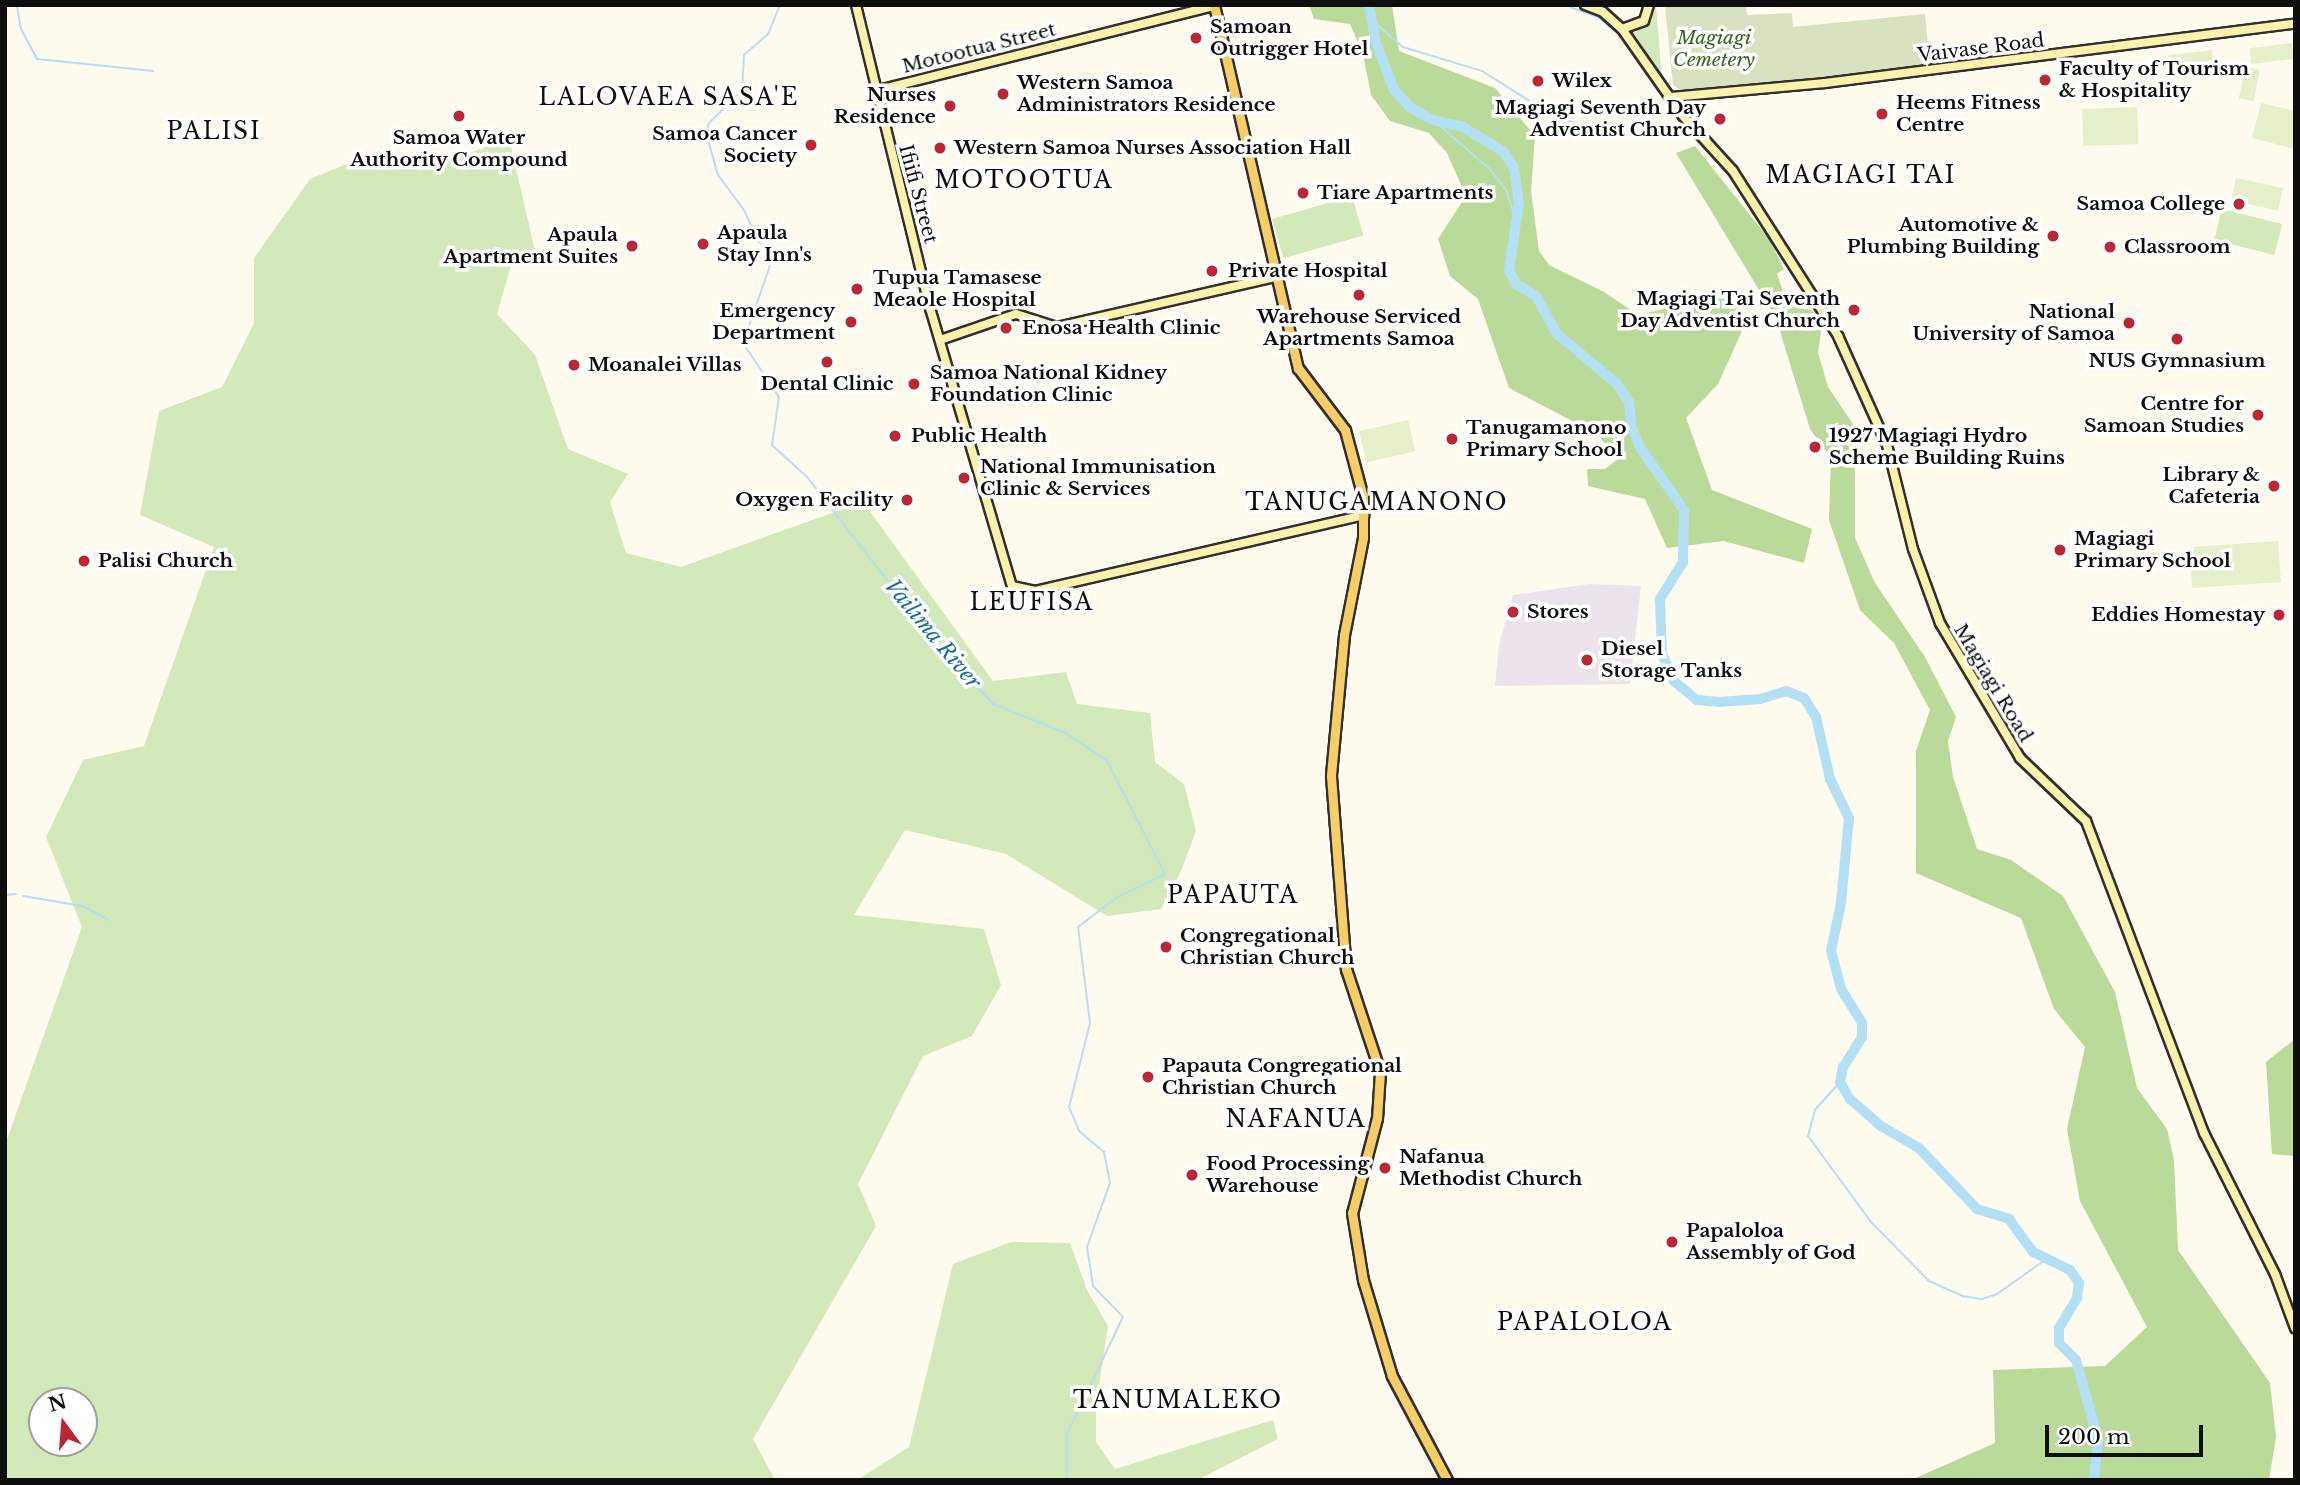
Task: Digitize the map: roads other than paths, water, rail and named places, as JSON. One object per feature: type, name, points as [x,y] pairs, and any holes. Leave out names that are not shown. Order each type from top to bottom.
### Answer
[{"type":"main road","name":"Ifiifi Street","points":[[856,5],[875,91],[940,340],[1008,579],[1016,589],[1035,591],[1364,514]]},
{"type":"main road","name":"Magiagi Road","points":[[1585,5],[1603,12],[1622,29],[1671,97],[1744,186],[1838,336],[1887,445],[1919,568],[1944,631],[2020,758],[2086,821],[2204,1133],[2275,1274],[2295,1328]]},
{"type":"main road","points":[[1622,29],[1644,21],[1649,5]]},
{"type":"main road","name":"Motootua Street","points":[[875,91],[1214,6]]},
{"type":"main road","points":[[1214,6],[1298,368],[1350,442],[1364,514],[1344,635],[1331,776],[1346,969],[1380,1072],[1377,1118],[1352,1213],[1361,1273],[1392,1376],[1447,1480]]},
{"type":"main road","name":"Vaivase Road","points":[[1671,97],[1861,79],[2295,24]]},
{"type":"main road","points":[[940,340],[1016,314],[1056,327],[1275,277]]},
{"type":"waterway","points":[[17,5],[21,29],[37,59],[153,71]]},
{"type":"waterway","name":"Vailima River","points":[[780,5],[768,34],[744,55],[742,91],[709,123],[706,133],[718,175],[744,210],[759,242],[774,254],[743,343],[779,397],[772,445],[808,478],[933,640],[993,704],[1066,733],[1107,761],[1165,874],[1116,898],[1078,927],[1090,1023],[1069,1107],[1079,1131],[1104,1152],[1110,1183],[1087,1247],[1093,1286],[1123,1317],[1067,1434],[1067,1480]]},
{"type":"waterway","points":[[1369,5],[1375,40],[1394,90],[1411,108],[1433,120],[1463,127],[1504,152],[1514,168],[1519,203],[1509,270],[1516,284],[1536,296],[1557,334],[1617,384],[1629,402],[1632,429],[1641,449],[1684,510],[1683,562],[1660,599],[1662,654],[1674,681],[1697,700],[1719,702],[1760,699],[1786,691],[1804,698],[1816,717],[1830,779],[1849,818],[1841,903],[1831,951],[1841,989],[1862,1023],[1862,1037],[1843,1067],[1840,1082],[1850,1099],[1881,1126],[1919,1148],[1977,1209],[2009,1219],[2033,1252],[2070,1270],[2079,1283],[2077,1298],[2059,1328],[2059,1343],[2076,1360],[2098,1439],[2094,1480]]},
{"type":"waterway","points":[[1570,7],[1598,17],[1614,31]]},
{"type":"waterway","points":[[1369,18],[1403,47],[1482,71],[1552,115],[1617,138]]},
{"type":"waterway","points":[[1433,120],[1490,169],[1506,190],[1516,220]]},
{"type":"waterway","points":[[5,895],[16,894]]},
{"type":"waterway","points":[[23,896],[82,906],[109,920]]},
{"type":"waterway","points":[[1840,1082],[1815,1110],[1808,1136],[1871,1222],[1929,1281],[1962,1296],[1982,1299],[1997,1294],[2045,1260]]},
{"type":"place","name":"Samoan Outrigger Hotel","points":[[1196,38]]},
{"type":"place","name":"Faculty of Tourism & Hospitality","points":[[2045,80]]},
{"type":"place","name":"Wilex","points":[[1538,81]]},
{"type":"place","name":"Western Samoa Administrators Residence","points":[[1003,94]]},
{"type":"place","name":"Nurses Residence","points":[[950,106]]},
{"type":"place","name":"Heems Fitness Centre","points":[[1882,114]]},
{"type":"place","name":"Samoa Water Authority Compound","points":[[459,116]]},
{"type":"place","name":"Magiagi Seventh Day Adventist Church","points":[[1720,119]]},
{"type":"place","name":"Samoa Cancer Society","points":[[811,145]]},
{"type":"place","name":"Western Samoa Nurses Association Hall","points":[[940,148]]},
{"type":"place","name":"Tiare Apartments","points":[[1303,193]]},
{"type":"place","name":"Samoa College","points":[[2239,204]]},
{"type":"place","name":"Automotive & Plumbing Building","points":[[2053,236]]},
{"type":"place","name":"Apaula Stay Inn's","points":[[703,244]]},
{"type":"place","name":"Apaula Apartment Suites","points":[[632,246]]},
{"type":"place","name":"Classroom","points":[[2110,247]]},
{"type":"place","name":"Private Hospital","points":[[1212,271]]},
{"type":"place","name":"Tupua Tamasese Meaole Hospital","points":[[857,289]]},
{"type":"place","name":"Warehouse Serviced Apartments Samoa","points":[[1359,295]]},
{"type":"place","name":"Magiagi Tai Seventh Day Adventist Church","points":[[1854,310]]},
{"type":"place","name":"Emergency Department","points":[[851,322]]},
{"type":"place","name":"National University of Samoa","points":[[2129,323]]},
{"type":"place","name":"Enosa Health Clinic","points":[[1006,328]]},
{"type":"place","name":"NUS Gymnasium","points":[[2177,339]]},
{"type":"place","name":"Dental Clinic","points":[[827,362]]},
{"type":"place","name":"Moanalei Villas","points":[[574,365]]},
{"type":"place","name":"Samoa National Kidney Foundation Clinic","points":[[914,384]]},
{"type":"place","name":"Centre for Samoan Studies","points":[[2258,415]]},
{"type":"place","name":"Public Health","points":[[895,436]]},
{"type":"place","name":"Tanugamanono Primary School","points":[[1452,439]]},
{"type":"place","name":"1927 Magiagi Hydro Scheme Building Ruins","points":[[1815,447]]},
{"type":"place","name":"National Immunisation Clinic & Services","points":[[964,478]]},
{"type":"place","name":"Library & Cafeteria","points":[[2274,486]]},
{"type":"place","name":"Oxygen Facility","points":[[907,500]]},
{"type":"place","name":"Magiagi Primary School","points":[[2060,550]]},
{"type":"place","name":"Palisi Church","points":[[84,561]]},
{"type":"place","name":"Stores","points":[[1513,612]]},
{"type":"place","name":"Eddies Homestay","points":[[2279,615]]},
{"type":"place","name":"Diesel Storage Tanks","points":[[1587,660]]},
{"type":"place","name":"Congregational Christian Church","points":[[1166,947]]},
{"type":"place","name":"Papauta Congregational Christian Church","points":[[1148,1077]]},
{"type":"place","name":"Nafanua Methodist Church","points":[[1385,1168]]},
{"type":"place","name":"Food Processing Warehouse","points":[[1192,1175]]},
{"type":"place","name":"Papaloloa Assembly of God","points":[[1672,1242]]},
{"type":"district","name":"LALOVAEA SASA'E","points":[[669,97]]},
{"type":"district","name":"PALISI","points":[[214,131]]},
{"type":"district","name":"MAGIAGI TAI","points":[[1861,175]]},
{"type":"district","name":"MOTOOTUA","points":[[1024,180]]},
{"type":"district","name":"TANUGAMANONO","points":[[1377,502]]},
{"type":"district","name":"LEUFISA","points":[[1032,602]]},
{"type":"district","name":"PAPAUTA","points":[[1233,895]]},
{"type":"district","name":"NAFANUA","points":[[1296,1119]]},
{"type":"district","name":"PAPALOLOA","points":[[1585,1322]]},
{"type":"district","name":"TANUMALEKO","points":[[1178,1400]]},
{"type":"park label","name":"Magiagi Cemetery","points":[[1714,49]]}]
